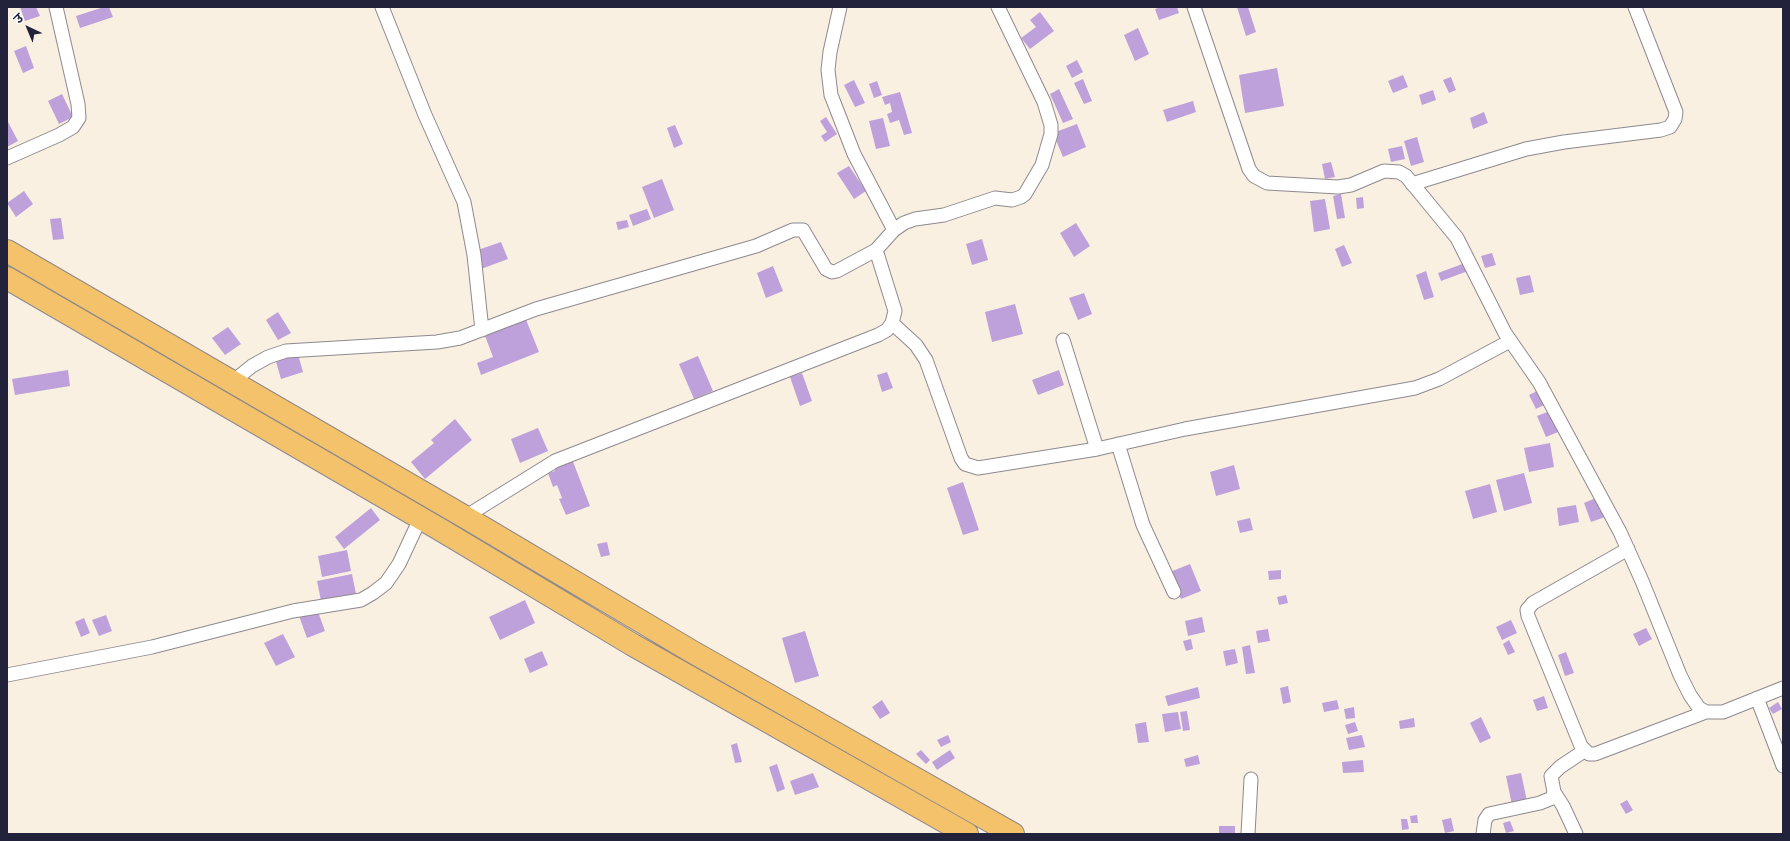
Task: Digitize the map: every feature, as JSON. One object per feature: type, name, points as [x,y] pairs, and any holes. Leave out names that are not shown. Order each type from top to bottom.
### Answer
[{"type":"highway","points":[[7,251],[465,517],[697,655],[1013,834]]},
{"type":"highway","points":[[7,278],[633,645],[967,834]]},
{"type":"street","points":[[7,158],[59,135],[73,127],[79,118],[78,104],[56,7]]},
{"type":"street","points":[[382,7],[426,115],[464,202],[474,255],[482,330]]},
{"type":"street","points":[[840,7],[830,52],[828,70],[831,94],[854,154],[894,230]]},
{"type":"street","points":[[232,382],[263,360],[286,352],[437,342],[460,338],[536,309],[756,246],[793,230],[803,230],[826,269],[832,272],[866,257],[876,250],[894,230],[904,223],[914,220],[944,216],[995,198],[1016,200],[1025,194],[1042,165],[1051,134],[1049,115],[1044,102],[998,7]]},
{"type":"street","points":[[1194,7],[1249,169],[1254,176],[1267,183],[1338,187],[1351,185],[1384,171],[1399,172],[1412,184],[1457,238],[1510,341],[1539,382],[1628,549],[1690,695],[1699,708],[1706,712]]},
{"type":"street","points":[[1412,184],[1526,149],[1564,142],[1661,130],[1670,127],[1675,119],[1676,112],[1635,7]]},
{"type":"street","points":[[465,517],[555,461],[878,335],[887,330],[892,323],[895,311],[876,250]]},
{"type":"street","points":[[892,323],[916,345],[926,360],[961,458],[965,464],[978,468],[1097,449],[1185,429],[1415,388],[1439,379],[1510,341]]},
{"type":"street","points":[[1062,340],[1097,449]]},
{"type":"street","points":[[1118,444],[1143,525],[1174,592]]},
{"type":"street","points":[[7,675],[152,647],[293,611],[361,600],[373,594],[386,583],[400,564],[420,519]]},
{"type":"street","points":[[1628,549],[1533,603],[1527,610],[1560,697],[1584,751],[1589,754],[1599,753],[1706,712],[1724,712],[1783,688]]},
{"type":"street","points":[[1757,698],[1783,766]]},
{"type":"street","points":[[1576,834],[1563,806],[1554,792],[1551,776],[1560,767],[1584,751]]},
{"type":"street","points":[[1248,834],[1251,779]]},
{"type":"street","points":[[1482,834],[1485,820],[1489,814],[1546,801],[1552,798],[1554,792]]},
{"type":"building","points":[[20,7],[36,7],[40,16],[25,21]]},
{"type":"building","points":[[104,7],[109,7],[113,17],[80,28],[76,16]]},
{"type":"building","points":[[1161,7],[1177,7],[1179,13],[1159,20],[1155,9]]},
{"type":"building","points":[[1237,7],[1248,7],[1256,32],[1246,36]]},
{"type":"building","points":[[1040,12],[1054,31],[1030,49],[1021,38],[1036,27],[1030,20]]},
{"type":"building","points":[[1138,28],[1149,54],[1135,61],[1124,35]]},
{"type":"building","points":[[26,46],[34,68],[23,73],[14,51]]},
{"type":"building","points":[[1077,60],[1083,72],[1072,78],[1066,66]]},
{"type":"building","points":[[1277,68],[1284,106],[1245,113],[1239,75]]},
{"type":"building","points":[[1403,75],[1408,87],[1393,93],[1388,81]]},
{"type":"building","points":[[1451,77],[1456,90],[1449,93],[1443,80]]},
{"type":"building","points":[[1083,79],[1092,101],[1084,104],[1074,83]]},
{"type":"building","points":[[854,80],[865,103],[855,107],[844,85]]},
{"type":"building","points":[[877,81],[882,95],[874,98],[869,84]]},
{"type":"building","points":[[1059,89],[1073,119],[1063,123],[1050,94]]},
{"type":"building","points":[[1433,90],[1436,100],[1422,105],[1419,95]]},
{"type":"building","points":[[900,92],[912,133],[904,135],[899,120],[890,123],[887,114],[892,112],[890,103],[885,105],[882,97]]},
{"type":"building","points":[[62,94],[73,117],[59,124],[48,101]]},
{"type":"building","points":[[1193,101],[1196,112],[1167,122],[1163,110]]},
{"type":"building","points":[[1484,112],[1488,123],[1473,129],[1470,118]]},
{"type":"building","points":[[826,117],[837,134],[825,142],[821,136],[827,132],[820,121]]},
{"type":"building","points":[[883,118],[890,146],[876,149],[869,121]]},
{"type":"building","points":[[7,120],[18,141],[7,147]]},
{"type":"building","points":[[1077,124],[1086,147],[1063,157],[1053,133]]},
{"type":"building","points":[[675,125],[683,144],[674,148],[667,128]]},
{"type":"building","points":[[1417,137],[1424,162],[1411,166],[1404,141]]},
{"type":"building","points":[[1402,146],[1405,159],[1391,162],[1388,149]]},
{"type":"building","points":[[1331,162],[1335,177],[1325,179],[1322,164]]},
{"type":"building","points":[[849,166],[866,191],[854,199],[837,173]]},
{"type":"building","points":[[662,179],[674,210],[654,218],[642,187]]},
{"type":"building","points":[[24,191],[33,204],[16,217],[7,203]]},
{"type":"building","points":[[1341,194],[1345,218],[1337,219],[1333,196]]},
{"type":"building","points":[[1363,197],[1364,208],[1357,209],[1356,198]]},
{"type":"building","points":[[1325,199],[1330,229],[1314,232],[1310,201]]},
{"type":"building","points":[[647,209],[651,219],[633,226],[629,215]]},
{"type":"building","points":[[61,218],[64,239],[53,240],[50,219]]},
{"type":"building","points":[[627,220],[629,227],[618,230],[616,222]]},
{"type":"building","points":[[1076,223],[1090,246],[1074,257],[1060,233]]},
{"type":"building","points":[[982,239],[988,260],[972,265],[966,244]]},
{"type":"building","points":[[501,242],[508,259],[481,269],[475,251]]},
{"type":"building","points":[[1344,245],[1352,263],[1342,267],[1335,249]]},
{"type":"building","points":[[1492,253],[1496,265],[1485,268],[1481,256]]},
{"type":"building","points":[[1465,263],[1468,271],[1441,281],[1438,273]]},
{"type":"building","points":[[773,266],[783,291],[766,298],[757,273]]},
{"type":"building","points":[[1426,271],[1434,297],[1424,300],[1416,275]]},
{"type":"building","points":[[1530,275],[1534,292],[1520,295],[1516,278]]},
{"type":"building","points":[[1084,293],[1092,314],[1078,320],[1069,298]]},
{"type":"building","points":[[1015,304],[1023,334],[992,342],[985,312]]},
{"type":"building","points":[[278,312],[291,333],[278,340],[266,320]]},
{"type":"building","points":[[525,317],[539,352],[481,375],[477,363],[493,357],[484,333]]},
{"type":"building","points":[[228,327],[241,344],[225,355],[212,338]]},
{"type":"building","points":[[297,351],[303,372],[281,379],[275,358]]},
{"type":"building","points":[[698,356],[713,391],[694,399],[679,364]]},
{"type":"building","points":[[68,370],[70,386],[15,395],[12,379]]},
{"type":"building","points":[[1059,370],[1064,385],[1038,395],[1032,380]]},
{"type":"building","points":[[887,372],[893,388],[882,392],[877,375]]},
{"type":"building","points":[[802,373],[812,401],[800,406],[790,377]]},
{"type":"building","points":[[1539,390],[1546,404],[1536,409],[1529,395]]},
{"type":"building","points":[[1550,411],[1558,432],[1546,437],[1537,416]]},
{"type":"building","points":[[455,419],[472,440],[425,479],[411,462],[434,443],[431,440]]},
{"type":"building","points":[[538,428],[548,451],[520,463],[511,439]]},
{"type":"building","points":[[1550,443],[1554,467],[1529,472],[1524,448]]},
{"type":"building","points":[[572,459],[590,506],[566,515],[559,499],[562,498],[557,485],[553,487],[548,473],[555,471],[553,466]]},
{"type":"building","points":[[1234,465],[1240,489],[1216,496],[1210,472]]},
{"type":"building","points":[[1524,473],[1532,503],[1504,511],[1496,480]]},
{"type":"building","points":[[963,482],[979,530],[963,535],[947,488]]},
{"type":"building","points":[[1490,484],[1497,512],[1473,519],[1465,491]]},
{"type":"building","points":[[1598,497],[1605,517],[1591,522],[1584,503]]},
{"type":"building","points":[[1576,505],[1579,522],[1559,526],[1557,508]]},
{"type":"building","points":[[371,508],[380,520],[344,549],[335,537]]},
{"type":"building","points":[[1250,518],[1253,530],[1240,533],[1237,521]]},
{"type":"building","points":[[607,542],[610,555],[601,557],[597,544]]},
{"type":"building","points":[[347,550],[351,571],[322,577],[318,556]]},
{"type":"building","points":[[1190,564],[1201,591],[1181,599],[1170,572]]},
{"type":"building","points":[[1281,570],[1281,579],[1269,580],[1268,571]]},
{"type":"building","points":[[352,574],[356,594],[321,601],[317,581]]},
{"type":"building","points":[[1286,595],[1288,603],[1279,605],[1277,597]]},
{"type":"building","points":[[525,600],[535,623],[500,640],[489,617]]},
{"type":"building","points":[[317,609],[325,631],[307,638],[299,616]]},
{"type":"building","points":[[106,615],[112,631],[99,636],[92,620]]},
{"type":"building","points":[[1202,617],[1205,632],[1188,636],[1185,621]]},
{"type":"building","points":[[84,618],[90,633],[81,637],[75,622]]},
{"type":"building","points":[[1511,620],[1517,633],[1502,640],[1496,627]]},
{"type":"building","points":[[1646,628],[1652,639],[1639,646],[1633,634]]},
{"type":"building","points":[[1268,629],[1270,641],[1258,643],[1256,631]]},
{"type":"building","points":[[805,631],[819,676],[795,683],[782,638]]},
{"type":"building","points":[[283,634],[295,657],[276,666],[264,643]]},
{"type":"building","points":[[1191,639],[1193,649],[1186,651],[1183,641]]},
{"type":"building","points":[[1509,640],[1515,652],[1508,655],[1503,644]]},
{"type":"building","points":[[1250,645],[1255,673],[1246,674],[1242,647]]},
{"type":"building","points":[[1235,649],[1238,663],[1226,666],[1223,651]]},
{"type":"building","points":[[542,651],[548,665],[530,673],[524,659]]},
{"type":"building","points":[[1566,652],[1574,673],[1565,676],[1558,655]]},
{"type":"building","points":[[1288,686],[1291,702],[1283,704],[1280,688]]},
{"type":"building","points":[[1198,687],[1200,698],[1168,706],[1165,696]]},
{"type":"building","points":[[1544,696],[1548,708],[1537,711],[1533,700]]},
{"type":"building","points":[[882,700],[890,713],[880,719],[872,707]]},
{"type":"building","points":[[1337,700],[1339,709],[1324,712],[1322,703]]},
{"type":"building","points":[[1778,702],[1782,709],[1773,714],[1769,708]]},
{"type":"building","points":[[1354,707],[1355,718],[1346,719],[1344,709]]},
{"type":"building","points":[[1187,711],[1190,730],[1183,731],[1180,712]]},
{"type":"building","points":[[1178,712],[1181,729],[1165,732],[1162,714]]},
{"type":"building","points":[[1481,717],[1491,738],[1480,743],[1470,723]]},
{"type":"building","points":[[1414,718],[1415,727],[1400,729],[1399,721]]},
{"type":"building","points":[[1146,722],[1149,742],[1138,743],[1135,724]]},
{"type":"building","points":[[1355,722],[1358,731],[1348,734],[1345,725]]},
{"type":"building","points":[[948,735],[951,742],[941,747],[937,740]]},
{"type":"building","points":[[1362,735],[1365,747],[1349,750],[1346,738]]},
{"type":"building","points":[[737,743],[742,762],[735,763],[731,745]]},
{"type":"building","points":[[921,750],[930,760],[926,764],[916,754]]},
{"type":"building","points":[[950,750],[955,758],[937,770],[932,762]]},
{"type":"building","points":[[1198,755],[1200,764],[1186,767],[1184,759]]},
{"type":"building","points":[[1363,760],[1364,772],[1343,773],[1342,762]]},
{"type":"building","points":[[777,764],[785,789],[777,792],[769,767]]},
{"type":"building","points":[[813,773],[819,787],[795,795],[790,781]]},
{"type":"building","points":[[1521,773],[1527,801],[1512,805],[1506,776]]},
{"type":"building","points":[[1627,800],[1633,810],[1626,814],[1620,804]]},
{"type":"building","points":[[1417,815],[1418,823],[1411,823],[1410,816]]},
{"type":"building","points":[[1451,818],[1454,831],[1445,833],[1442,820]]},
{"type":"building","points":[[1401,819],[1407,819],[1409,829],[1402,830]]},
{"type":"building","points":[[1510,821],[1514,831],[1506,833],[1503,823]]},
{"type":"building","points":[[1219,826],[1235,826],[1235,834],[1219,834]]}]
